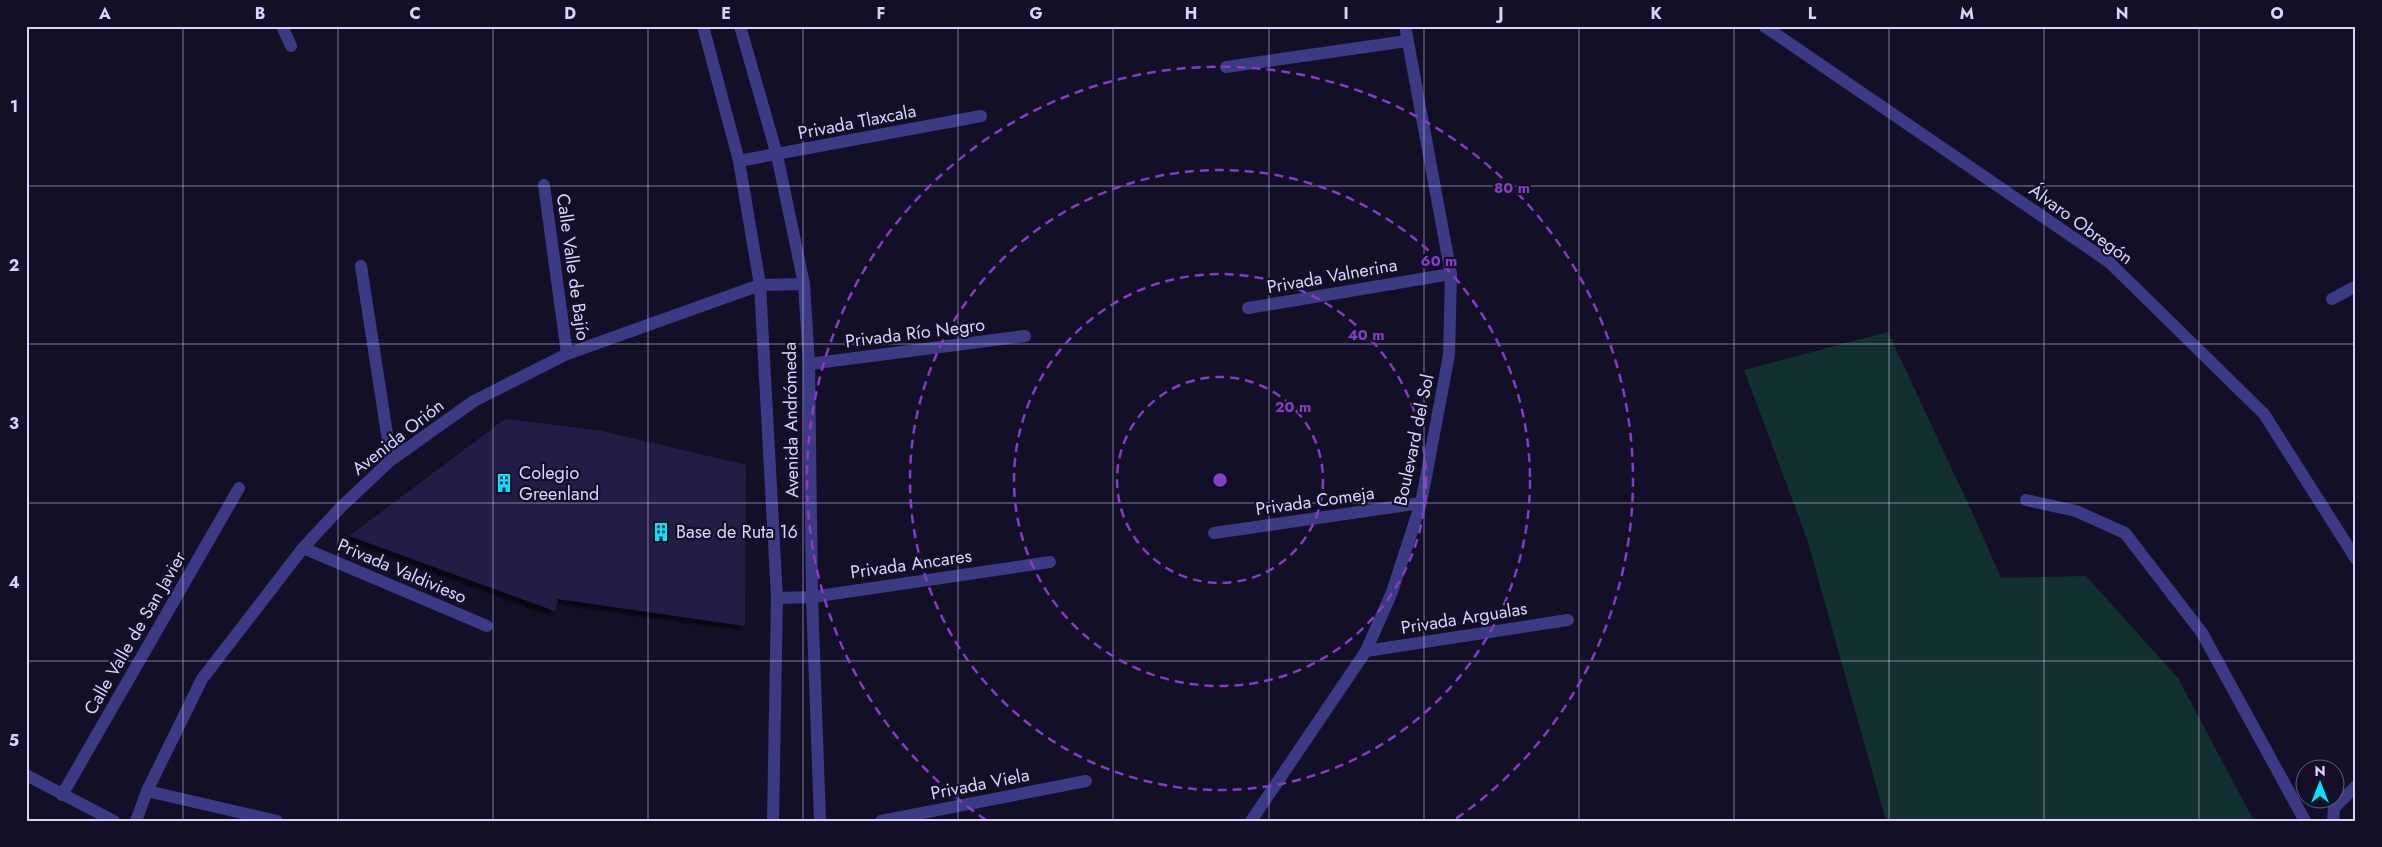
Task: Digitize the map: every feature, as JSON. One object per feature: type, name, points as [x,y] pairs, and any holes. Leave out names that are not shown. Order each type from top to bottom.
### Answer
[{"type":"street","points":[[282,26],[291,46]]},
{"type":"street","name":"Avenida Andrómeda","points":[[703,26],[739,161],[760,285],[777,598],[773,821]]},
{"type":"street","name":"Avenida Andrómeda","points":[[740,26],[777,155],[804,284],[809,364],[812,597],[820,821]]},
{"type":"street","name":"Boulevard del Sol","points":[[1251,821],[1366,651],[1392,592],[1420,503],[1449,355],[1451,274],[1405,26]]},
{"type":"street","name":"Álvaro Obregón","points":[[1764,26],[2109,262],[2264,414],[2356,559]]},
{"type":"street","points":[[1226,67],[1408,41]]},
{"type":"street","name":"Privada Tlaxcala","points":[[739,161],[981,116]]},
{"type":"street","name":"Calle Valle de Bajío","points":[[544,185],[567,354]]},
{"type":"street","points":[[361,266],[391,460]]},
{"type":"street","name":"Privada Valnerina","points":[[1248,308],[1451,274]]},
{"type":"street","name":"Avenida Orión","points":[[136,821],[147,791],[202,679],[303,548],[341,507],[391,460],[474,401],[567,354],[760,285],[804,284]]},
{"type":"street","points":[[2332,299],[2354,289]]},
{"type":"street","name":"Privada Río Negro","points":[[809,364],[1025,336]]},
{"type":"street","name":"Calle Valle de San Javier","points":[[62,795],[239,488]]},
{"type":"street","points":[[2026,500],[2076,511],[2125,534],[2202,633],[2305,821]]},
{"type":"street","name":"Privada Comeja","points":[[1214,533],[1420,503]]},
{"type":"street","name":"Privada Valdivieso","points":[[303,548],[487,626]]},
{"type":"street","name":"Privada Ancares","points":[[777,598],[812,597],[1050,562]]},
{"type":"street","name":"Privada Argualas","points":[[1366,651],[1568,620]]},
{"type":"street","points":[[26,775],[114,821]]},
{"type":"street","name":"Privada Viela","points":[[881,821],[1086,781]]},
{"type":"street","points":[[2333,821],[2334,808],[2356,786]]},
{"type":"street","points":[[147,791],[277,821]]},
{"type":"green space","points":[[1888,332],[2001,578],[2086,576],[2178,678],[2254,821],[1886,821],[1807,539],[1744,370]]},
{"type":"building","points":[[505,419],[602,431],[746,465],[745,626],[558,599],[555,611],[349,536]]},
{"type":"place","name":"Colegio Greenland","points":[[504,483]]},
{"type":"place","name":"Base de Ruta 16","points":[[661,532]]}]
